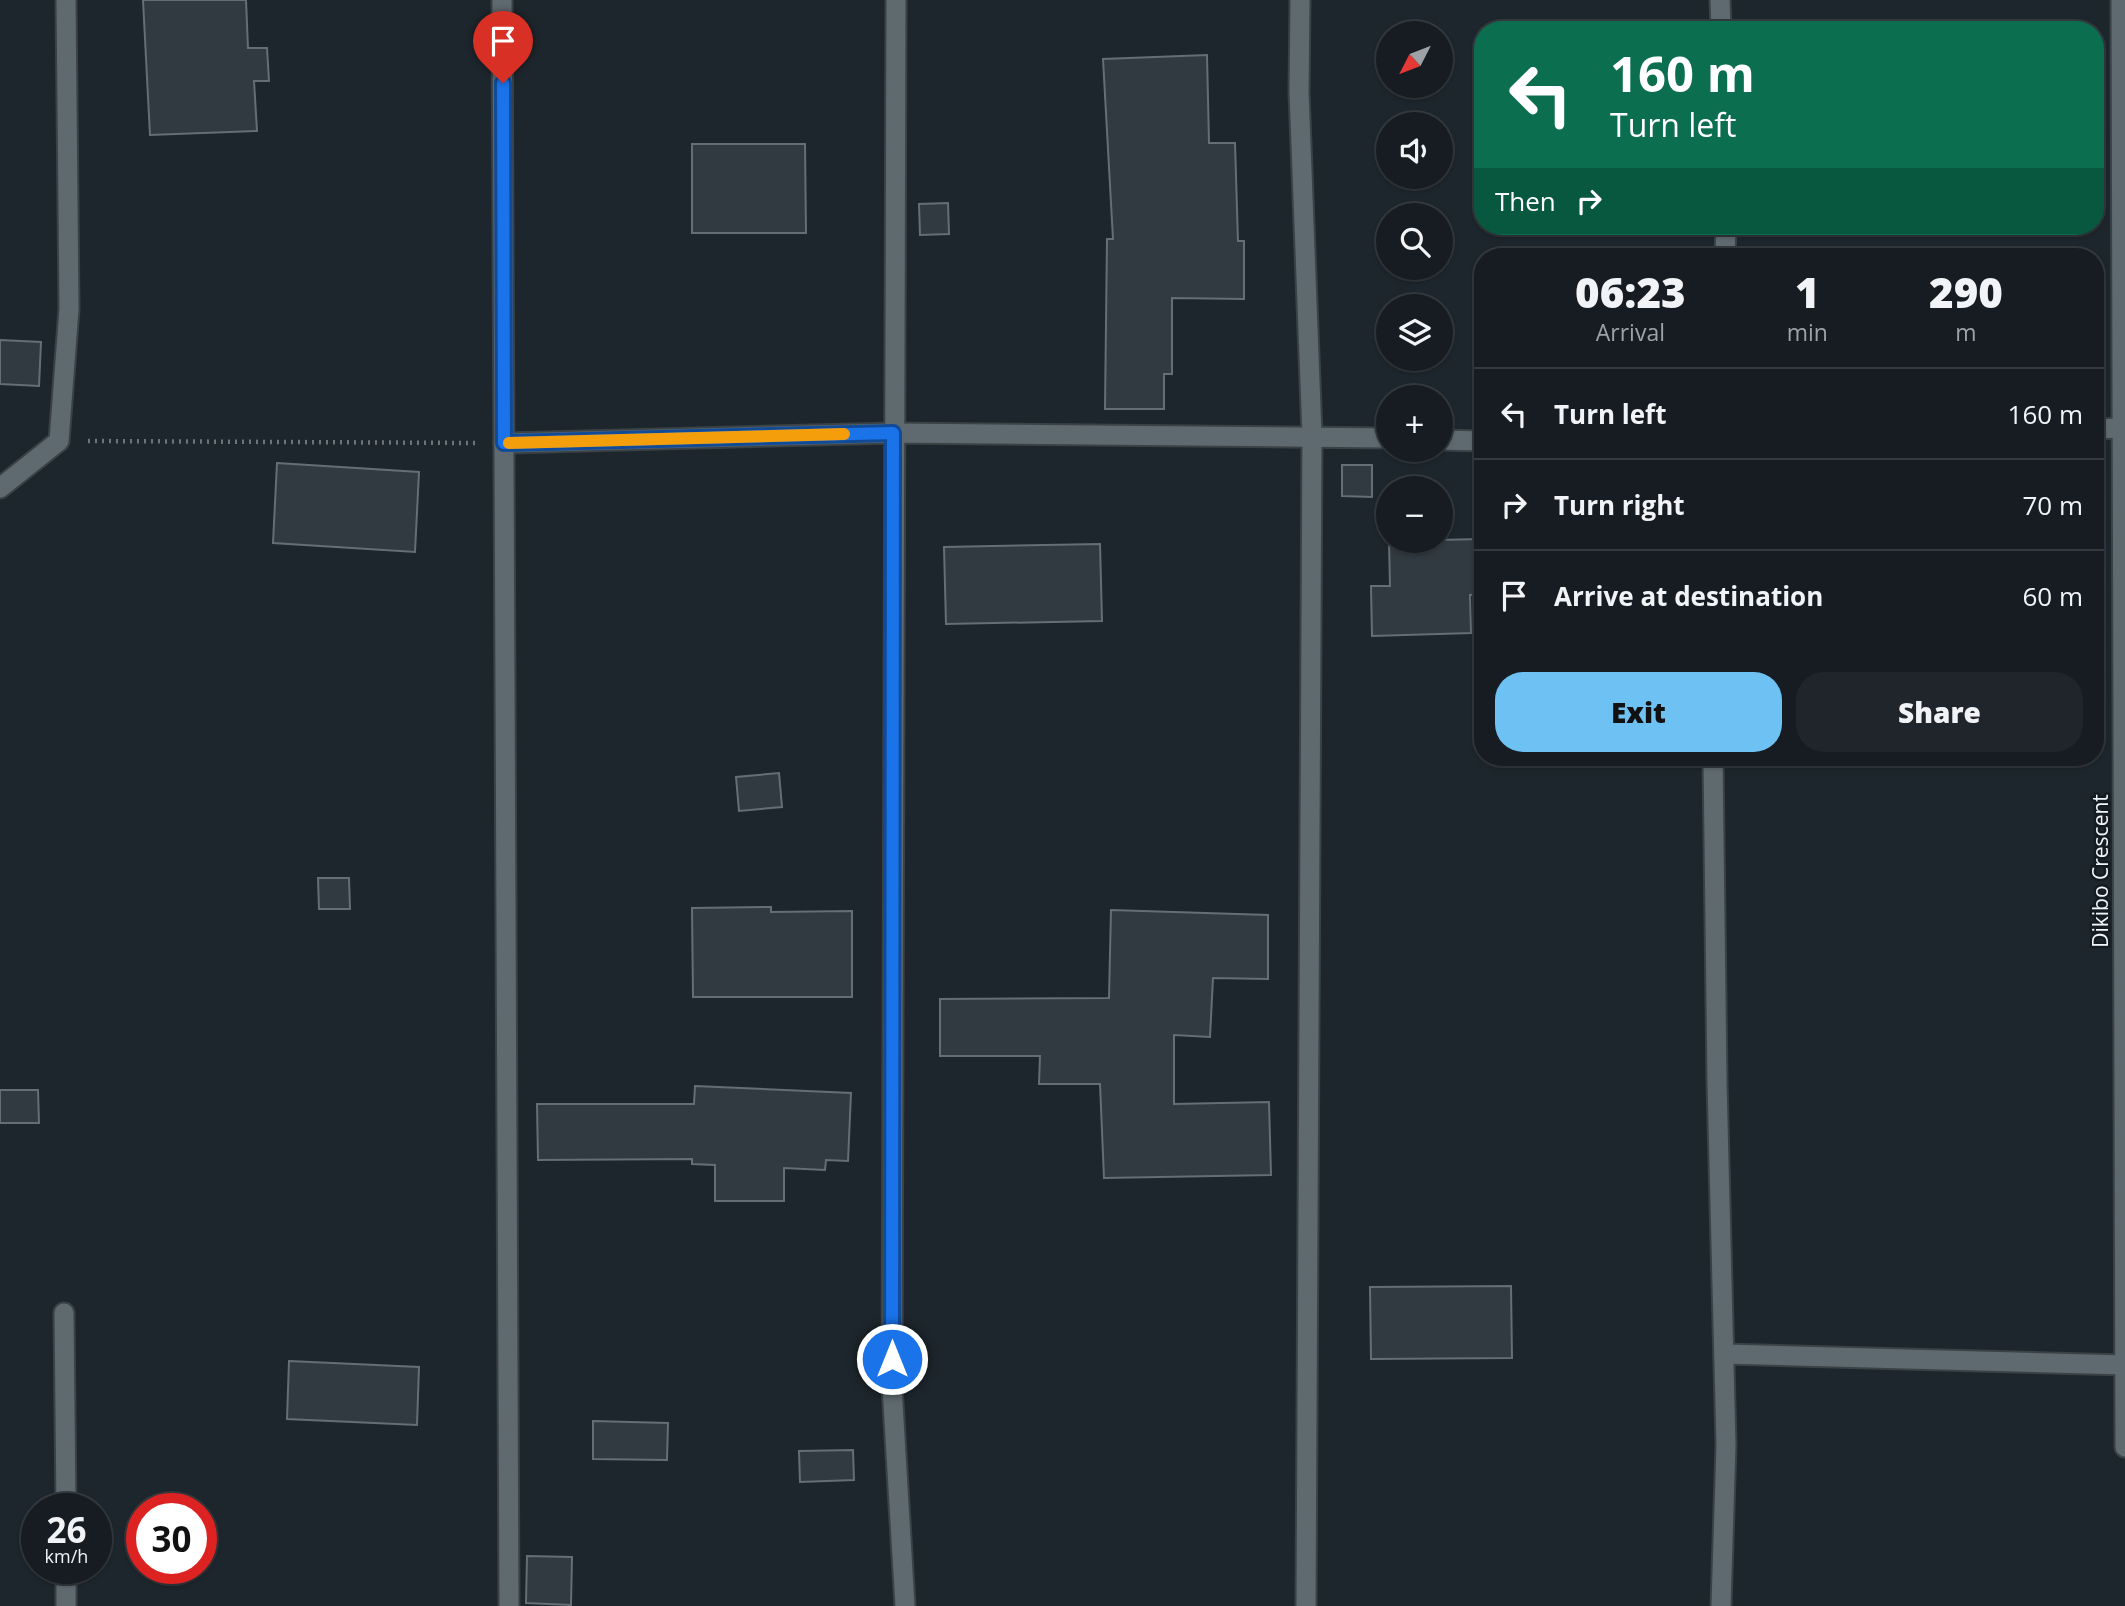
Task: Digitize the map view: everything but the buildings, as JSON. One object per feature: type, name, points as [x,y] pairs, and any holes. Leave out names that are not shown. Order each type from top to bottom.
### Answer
[{"type":"street","points":[[0,488],[59,441],[69,309],[66,0]]},
{"type":"street","points":[[502,0],[509,1606]]},
{"type":"street","points":[[895,0],[892,1386],[905,1606]]},
{"type":"street","points":[[1300,0],[1299,92],[1312,435],[1306,1606]]},
{"type":"street","points":[[1720,0],[1721,21]]},
{"type":"street","name":"Dikibo Crescent","points":[[2121,0],[2125,1447]]},
{"type":"street","points":[[2104,429],[2122,428]]},
{"type":"street","points":[[504,443],[893,433],[1376,438]]},
{"type":"street","points":[[1453,440],[1474,441]]},
{"type":"street","points":[[1713,766],[1726,1444],[1721,1606]]},
{"type":"street","points":[[64,1313],[66,1493]]},
{"type":"street","points":[[1724,1354],[2124,1365]]},
{"type":"street","points":[[66,1584],[66,1606]]},
{"type":"path","points":[[59,441],[504,443]]},
{"type":"slow traffic","points":[[509,443],[844,434]]},
{"type":"route","points":[[503,83],[504,443],[893,433],[892,1359]]}]
